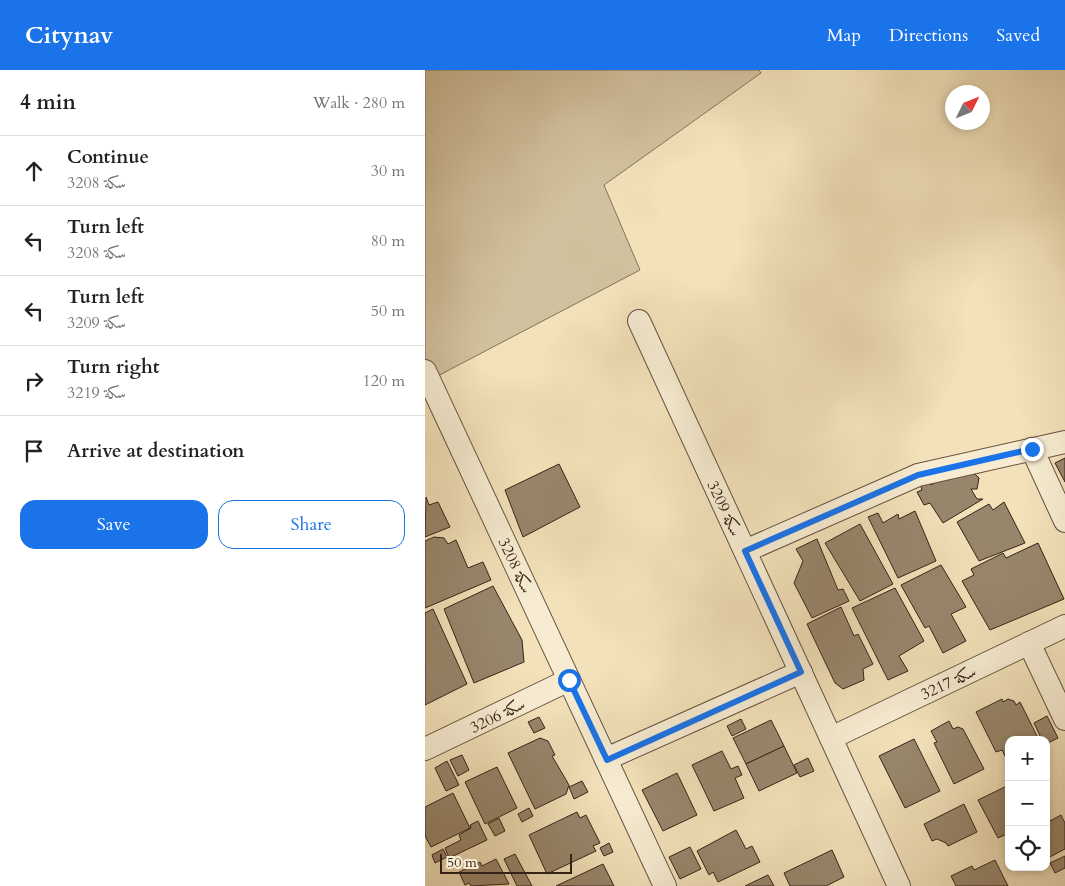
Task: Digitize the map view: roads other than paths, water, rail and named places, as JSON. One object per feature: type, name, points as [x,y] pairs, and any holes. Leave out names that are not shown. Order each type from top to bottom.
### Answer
[{"type":"street","name":"سكة 3209","points":[[639,321],[899,886]]},
{"type":"street","name":"سكة 3208","points":[[425,371],[665,886]]},
{"type":"street","points":[[745,551],[918,475],[1065,442]]},
{"type":"street","points":[[1032,449],[1065,521]]},
{"type":"street","name":"سكة 3217","points":[[831,738],[1065,626]]},
{"type":"street","points":[[1029,643],[1065,719]]},
{"type":"street","points":[[607,760],[801,672]]},
{"type":"street","name":"سكة 3206","points":[[425,749],[569,680]]}]
